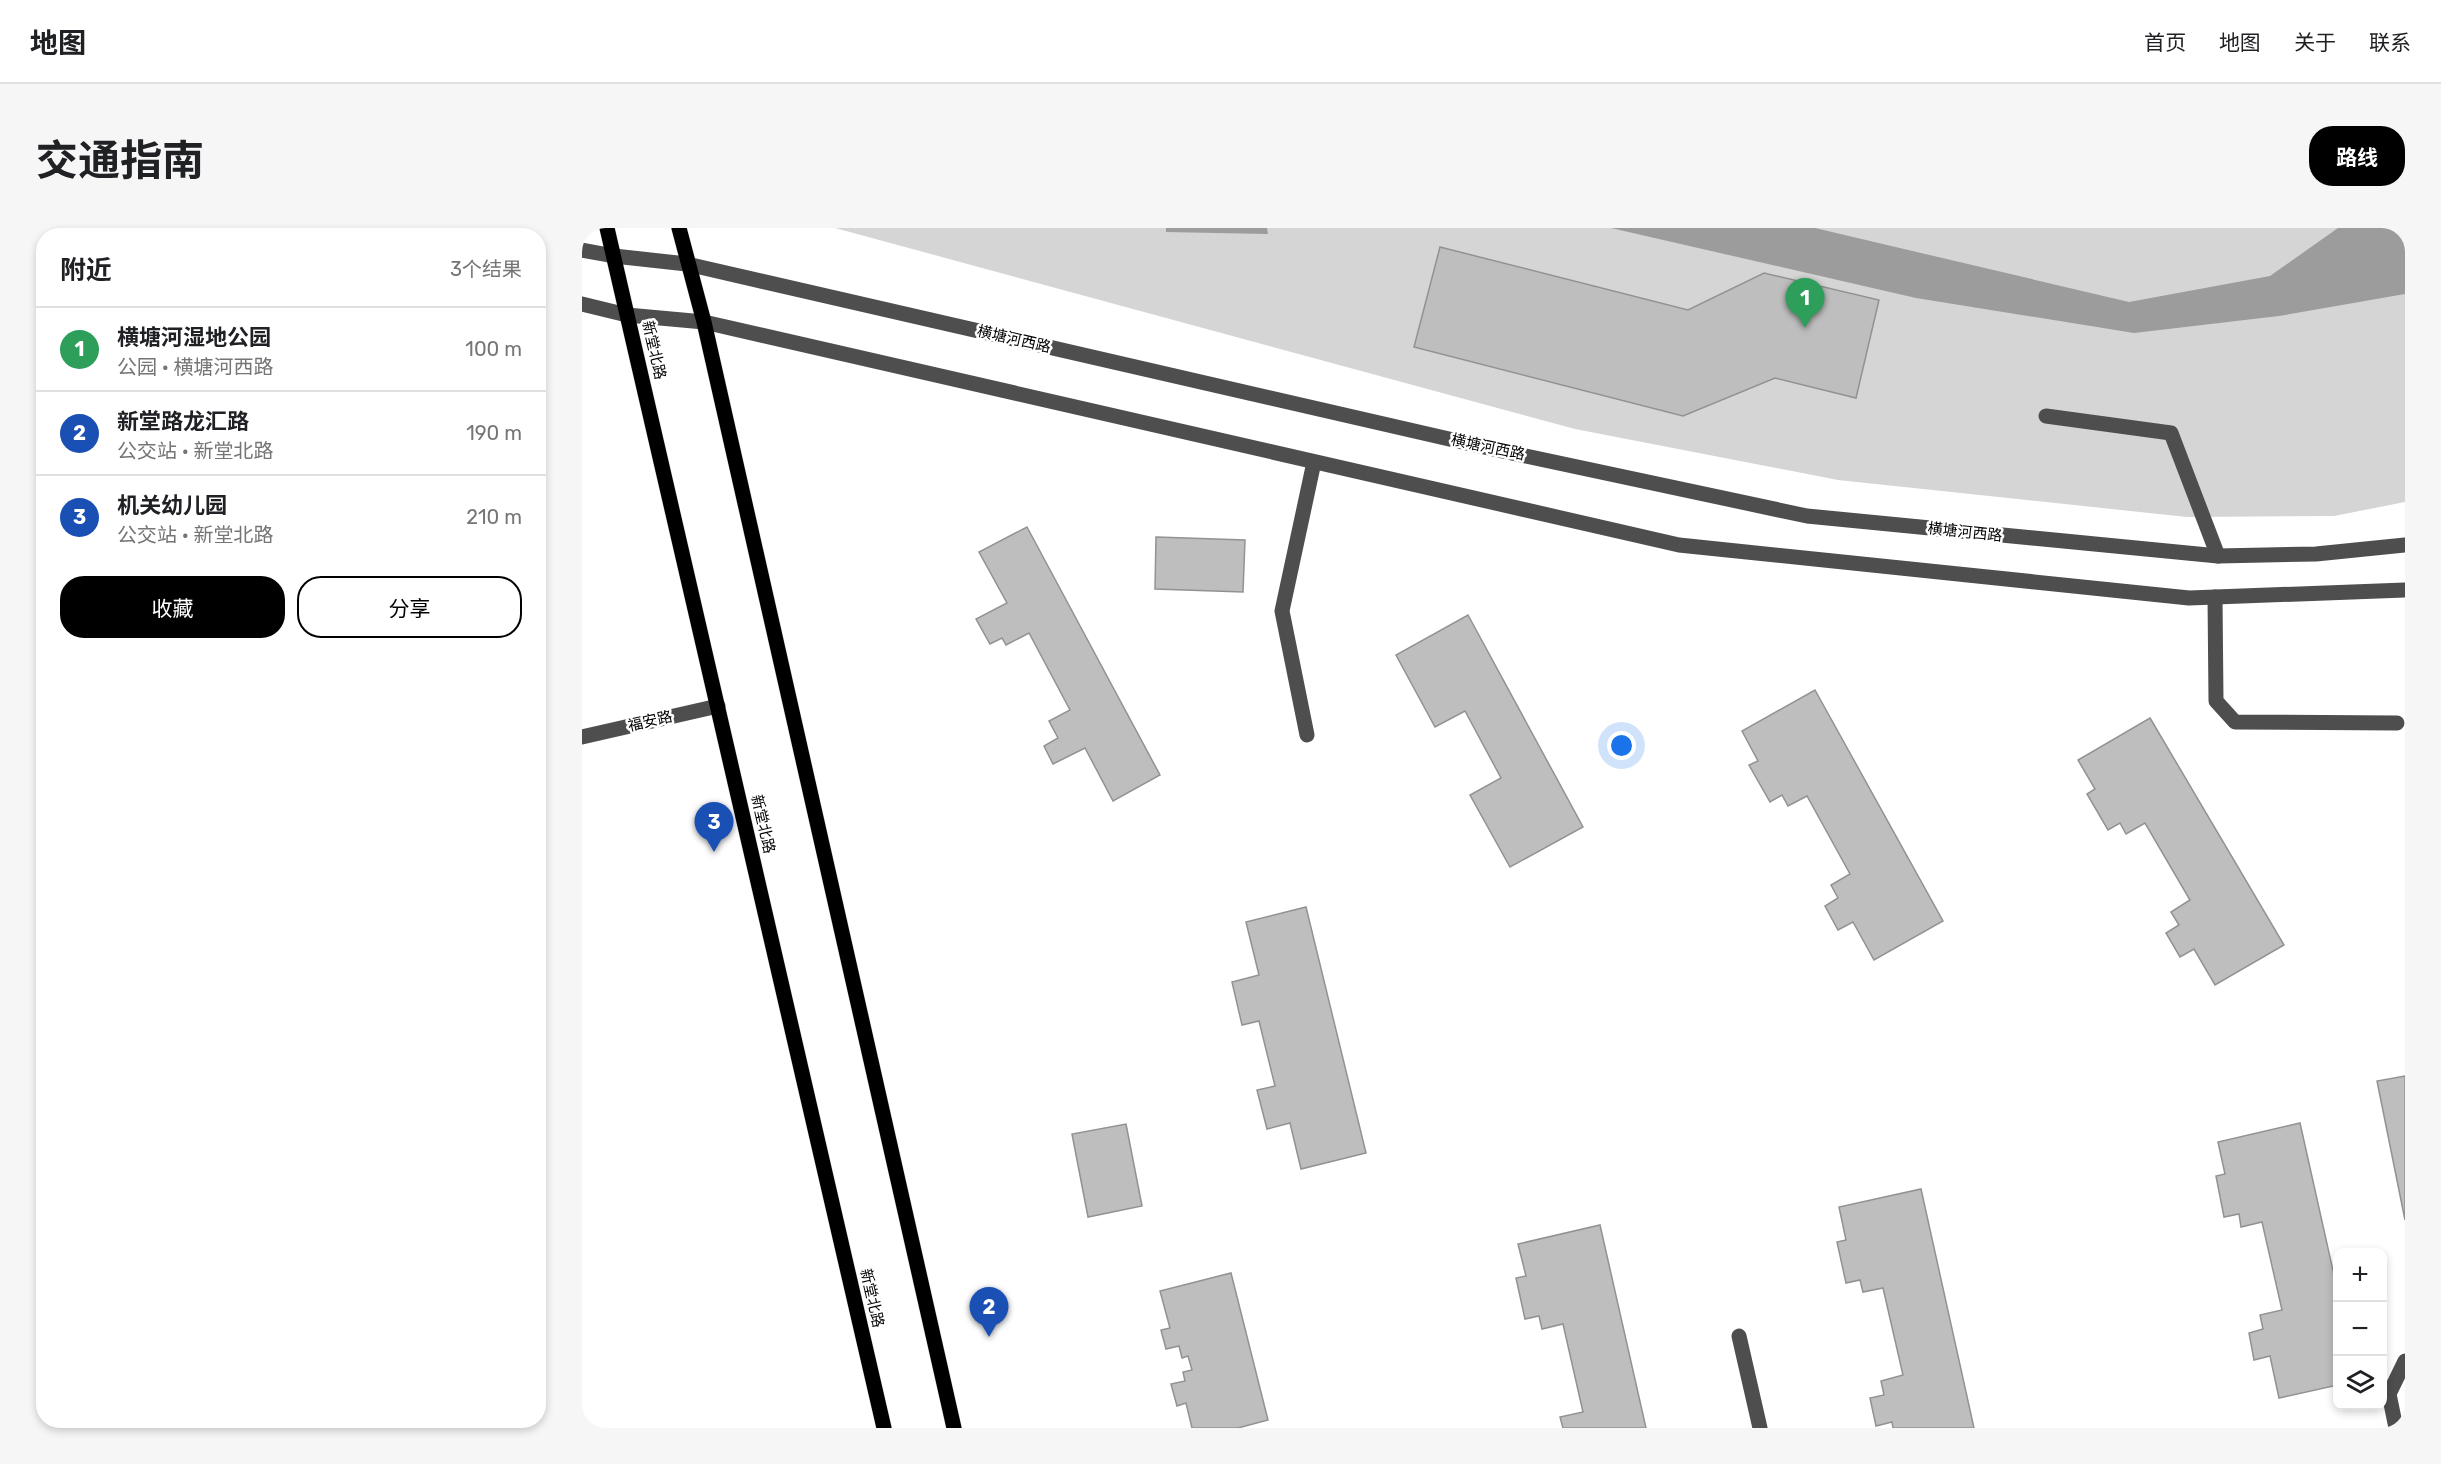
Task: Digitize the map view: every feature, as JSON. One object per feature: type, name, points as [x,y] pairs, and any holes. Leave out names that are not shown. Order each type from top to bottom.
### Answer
[{"type":"main road","name":"新堂北路","points":[[607,228],[884,1428]]},
{"type":"main road","points":[[679,228],[704,322],[954,1428]]},
{"type":"street","name":"横塘河西路","points":[[582,250],[687,264],[1484,447],[1807,516],[2218,556],[2316,554],[2405,545]]},
{"type":"street","points":[[582,304],[627,315],[704,322],[1679,545],[2190,598],[2405,590]]},
{"type":"street","points":[[2046,416],[2171,433],[2218,556]]},
{"type":"street","points":[[1307,735],[1282,611],[1314,462]]},
{"type":"street","points":[[2215,597],[2216,701],[2235,722],[2397,723]]},
{"type":"street","name":"福安路","points":[[582,737],[718,706]]},
{"type":"street","points":[[1738,1336],[1760,1428]]},
{"type":"street","points":[[2396,1428],[2389,1394],[2405,1361]]},
{"type":"shaded area","points":[[835,228],[2405,228],[2405,502],[2334,516],[2187,517],[1838,480],[1575,429]]},
{"type":"shaded area","points":[[1166,228],[1267,228],[1268,234],[1166,232]]},
{"type":"shaded area","points":[[1611,228],[1815,228],[2129,302],[2270,276],[2338,228],[2405,228],[2405,294],[2279,316],[2134,333],[1916,298]]},
{"type":"building","points":[[1440,247],[1688,310],[1764,273],[1879,300],[1856,398],[1775,378],[1683,416],[1414,347]]},
{"type":"building","points":[[1027,527],[1160,775],[1113,801],[1085,748],[1053,764],[1044,746],[1058,738],[1049,721],[1070,710],[1029,633],[1006,645],[1002,638],[990,644],[976,619],[1007,603],[979,552]]},
{"type":"building","points":[[1156,537],[1245,540],[1243,592],[1155,589]]},
{"type":"building","points":[[1468,615],[1583,827],[1510,867],[1470,795],[1501,778],[1465,711],[1435,727],[1396,655]]},
{"type":"building","points":[[1815,690],[1943,921],[1874,960],[1853,922],[1838,930],[1825,906],[1838,898],[1831,885],[1850,874],[1807,796],[1788,806],[1782,795],[1770,802],[1749,765],[1758,761],[1742,731]]},
{"type":"building","points":[[2150,718],[2284,945],[2215,985],[2194,949],[2180,957],[2166,933],[2179,925],[2171,912],[2190,900],[2145,823],[2126,834],[2120,823],[2108,830],[2087,794],[2095,789],[2078,760]]},
{"type":"building","points":[[1306,907],[1366,1153],[1301,1169],[1290,1123],[1267,1129],[1257,1090],[1275,1086],[1259,1021],[1242,1025],[1232,982],[1259,975],[1246,922]]},
{"type":"building","points":[[2405,1076],[2405,1220],[2377,1081]]},
{"type":"building","points":[[2300,1123],[2333,1271],[2333,1386],[2279,1398],[2270,1356],[2254,1360],[2249,1333],[2263,1329],[2260,1315],[2282,1310],[2262,1222],[2241,1227],[2239,1214],[2224,1217],[2216,1176],[2225,1174],[2218,1142]]},
{"type":"building","points":[[1126,1124],[1142,1206],[1088,1217],[1072,1134]]},
{"type":"building","points":[[1921,1189],[1974,1428],[1893,1428],[1892,1422],[1876,1426],[1870,1398],[1884,1395],[1881,1381],[1903,1375],[1883,1288],[1863,1292],[1860,1280],[1846,1283],[1837,1242],[1846,1240],[1839,1207]]},
{"type":"building","points":[[1600,1225],[1646,1428],[1563,1428],[1560,1417],[1583,1412],[1563,1324],[1542,1329],[1539,1316],[1525,1319],[1516,1278],[1526,1276],[1518,1244]]},
{"type":"building","points":[[1231,1273],[1268,1420],[1238,1428],[1192,1428],[1186,1403],[1177,1406],[1171,1384],[1185,1381],[1183,1372],[1192,1370],[1188,1356],[1182,1358],[1179,1346],[1166,1349],[1161,1330],[1170,1328],[1160,1291]]},
{"type":"place","name":"横塘河湿地公园","points":[[1805,328]]},
{"type":"place","name":"机关幼儿园","points":[[714,852]]},
{"type":"place","name":"新堂路龙汇路","points":[[989,1337]]}]
